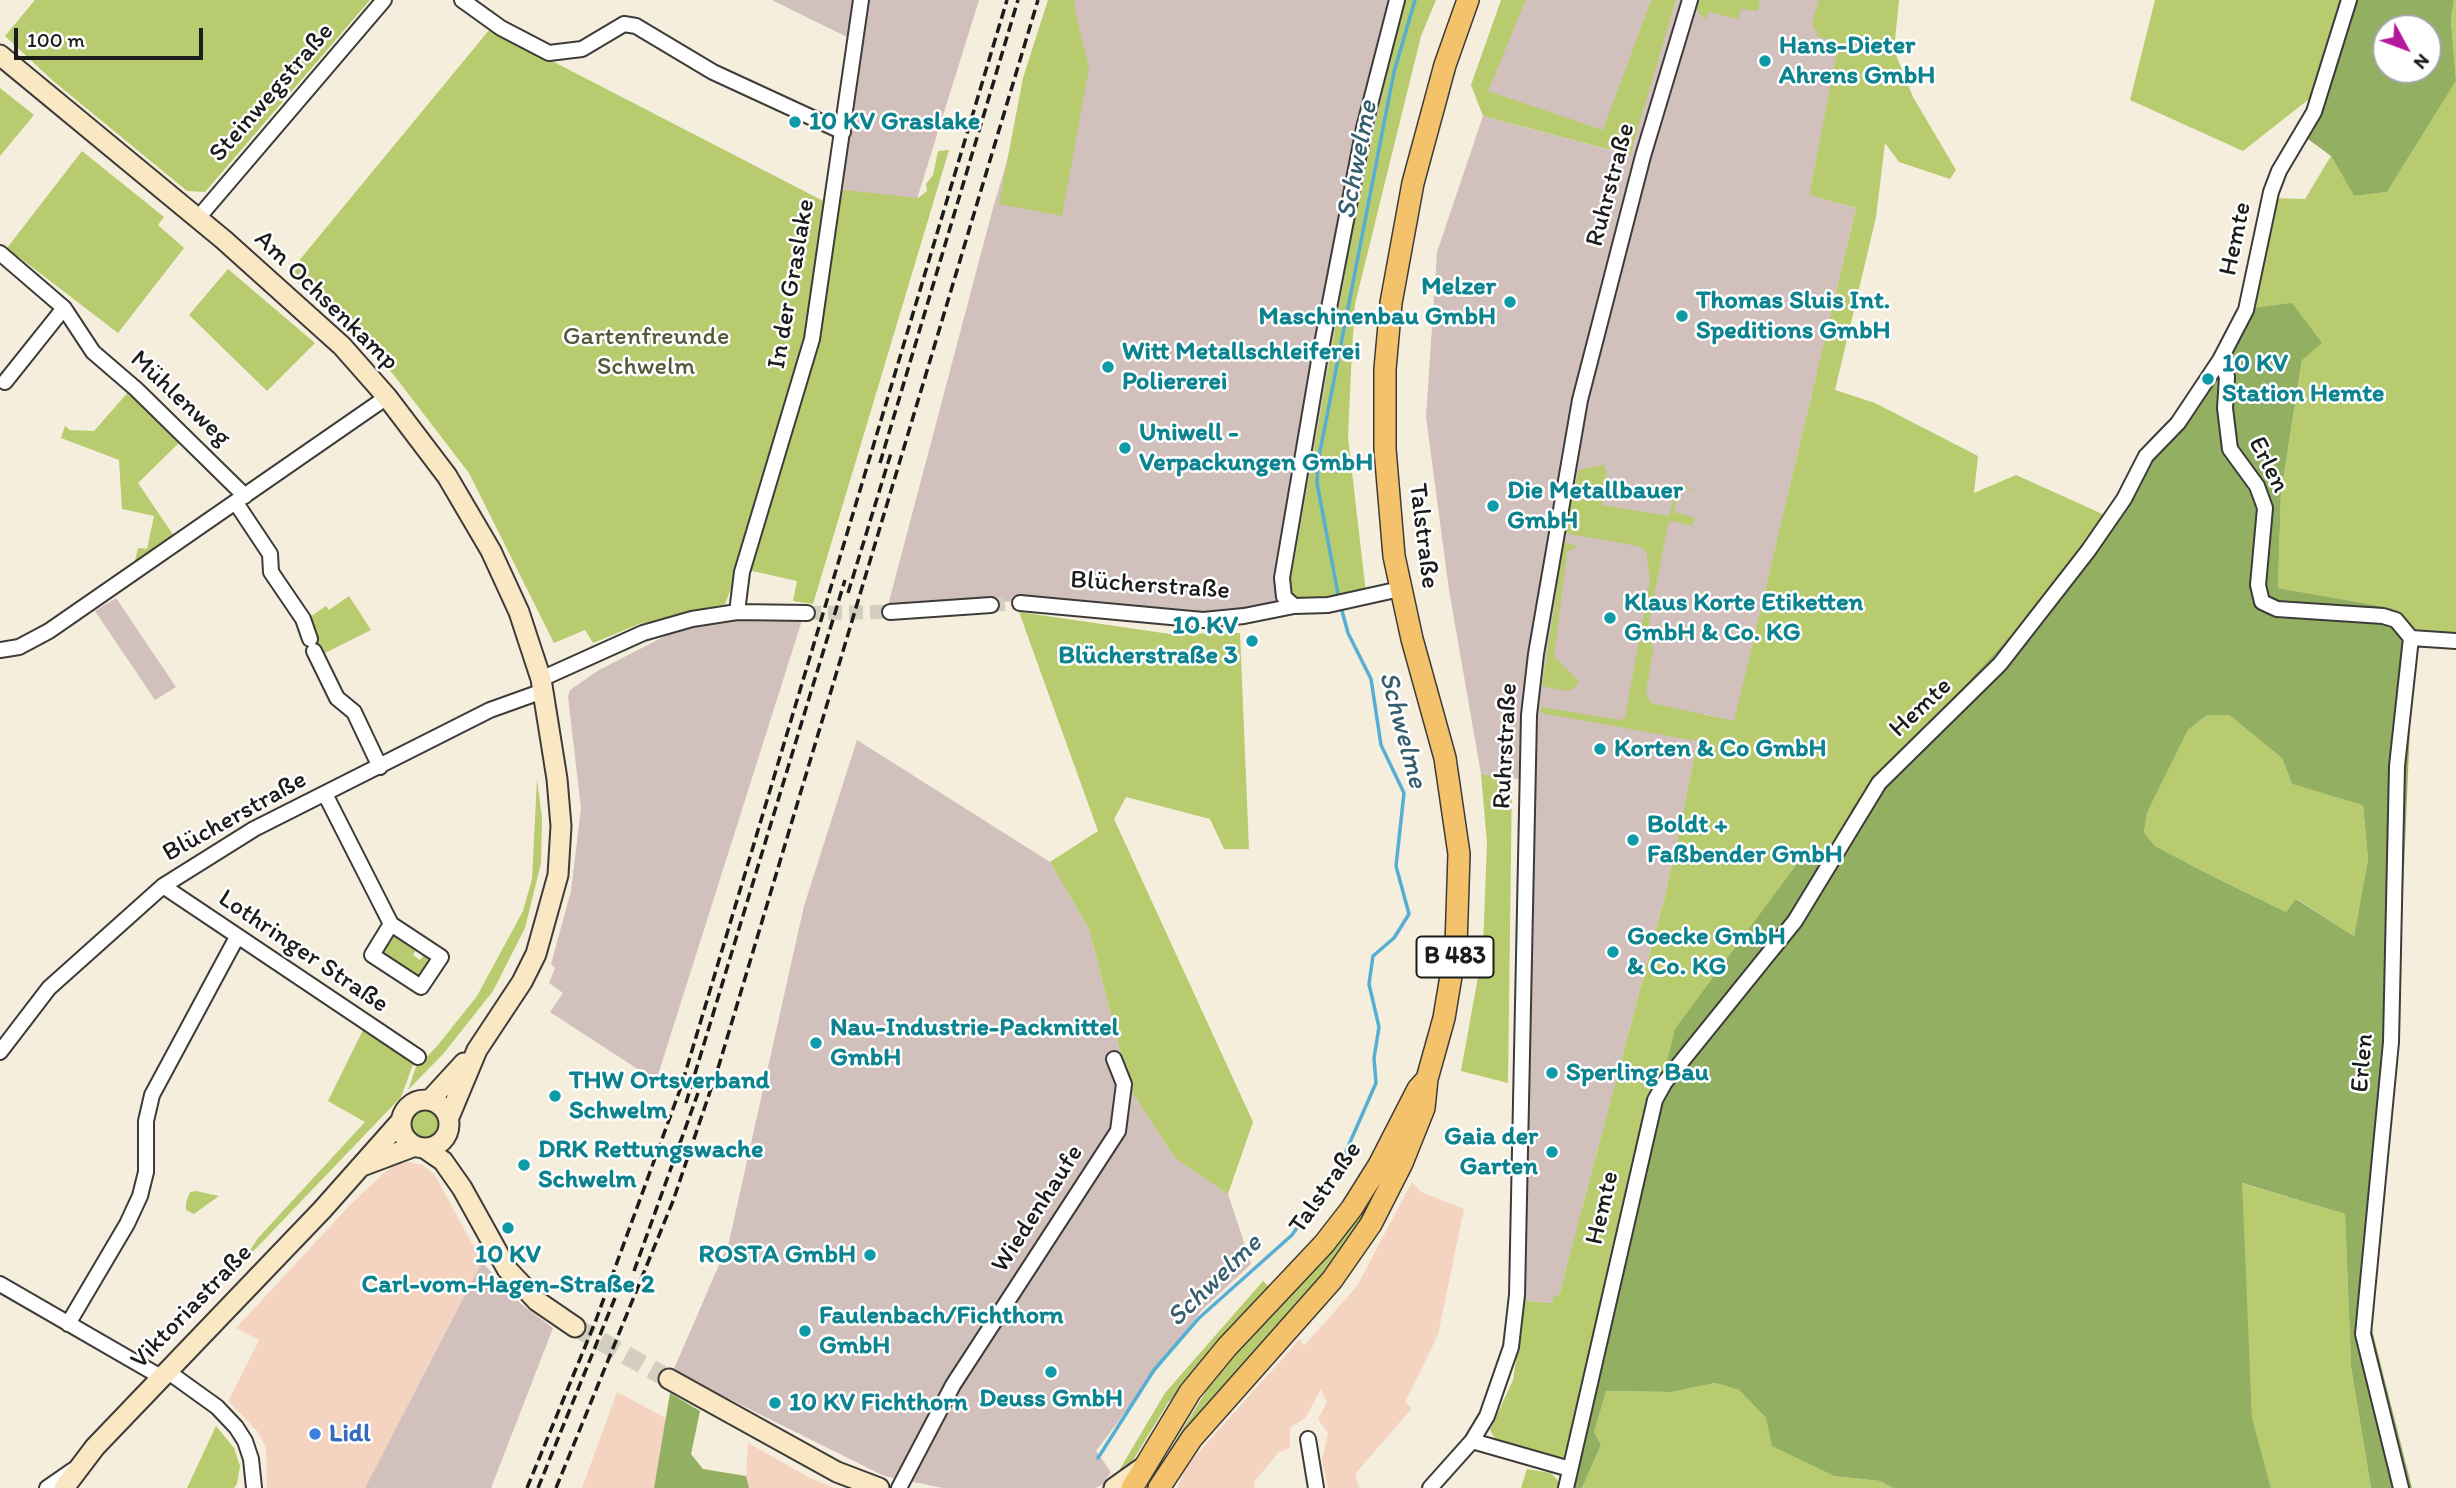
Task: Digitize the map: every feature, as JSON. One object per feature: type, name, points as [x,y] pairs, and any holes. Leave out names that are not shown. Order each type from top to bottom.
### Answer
[{"type":"main road","name":"Talstraße","points":[[1164,1483],[1227,1396],[1317,1297],[1359,1243],[1405,1157],[1424,1108],[1427,1079],[1452,980],[1458,914],[1459,854],[1445,758],[1400,589],[1393,546],[1385,449],[1385,369],[1391,303],[1404,228],[1428,123],[1468,0]]},
{"type":"main road","name":"Am Ochsenkamp","points":[[0,55],[198,218],[342,346],[426,446],[479,529],[519,612],[542,685],[560,804],[558,875],[536,954],[522,982],[477,1050],[430,1100]]},
{"type":"main road","name":"Am Ochsenkamp","points":[[449,1124],[477,1050]]},
{"type":"main road","name":"Talstraße","points":[[1132,1488],[1190,1392],[1227,1347],[1324,1244],[1352,1208],[1379,1166],[1418,1089],[1427,1079]]},
{"type":"main road","points":[[462,1188],[449,1124],[442,1105],[430,1100],[411,1104],[401,1121],[404,1136],[443,1161],[462,1188],[507,1269],[537,1301],[575,1327]]},
{"type":"main road","name":"Viktoriastraße","points":[[64,1488],[79,1465],[362,1166],[401,1121]]},
{"type":"main road","points":[[419,1147],[439,1144],[449,1124]]},
{"type":"main road","name":"Viktoriastraße","points":[[362,1166],[419,1147]]},
{"type":"main road","points":[[669,1379],[837,1472],[879,1488]]},
{"type":"main road","points":[[1114,1488],[1145,1466]]},
{"type":"street","name":"Steinwegstraße","points":[[198,218],[384,0]]},
{"type":"street","points":[[462,0],[501,28],[549,53],[582,48],[624,24],[636,26],[702,66],[843,132]]},
{"type":"street","name":"In der Graslake","points":[[737,612],[742,572],[812,339],[861,0]]},
{"type":"street","points":[[1294,606],[1283,597],[1282,578],[1321,349],[1364,128],[1398,0]]},
{"type":"street","name":"Ruhrstraße","points":[[1430,1488],[1472,1441],[1499,1388],[1511,1347],[1517,1295],[1529,715],[1546,583],[1580,400],[1643,156],[1690,0]]},
{"type":"street","name":"Hemte","points":[[1566,1488],[1648,1119],[1665,1082],[1795,921],[1879,783],[2000,664],[2088,551],[2124,499],[2146,456],[2178,422],[2220,360],[2246,310],[2271,192],[2279,171],[2314,111],[2349,0]]},
{"type":"street","name":"Mühlenweg","points":[[0,253],[64,309],[81,338],[241,500],[270,554],[271,572],[303,619],[337,698],[354,712],[380,767]]},
{"type":"street","points":[[5,383],[64,309]]},
{"type":"street","name":"Erlen","points":[[2220,360],[2227,377],[2225,408],[2230,449],[2257,486],[2265,508],[2258,586],[2262,602],[2277,609],[2383,616],[2396,620],[2411,638],[2397,766],[2390,1042],[2363,1334],[2401,1488]]},
{"type":"street","points":[[0,650],[19,648],[106,593],[387,397]]},
{"type":"street","name":"Blücherstraße","points":[[1020,603],[1203,620],[1294,606],[1328,605],[1400,589]]},
{"type":"street","points":[[890,612],[991,605]]},
{"type":"street","name":"Blücherstraße","points":[[0,1052],[49,988],[163,886],[254,829],[643,632],[692,619],[737,612],[807,612]]},
{"type":"street","points":[[2411,638],[2456,641]]},
{"type":"street","points":[[324,794],[391,924],[441,957],[421,987],[372,955],[391,924]]},
{"type":"street","name":"Lothringer Straße","points":[[163,886],[418,1057]]},
{"type":"street","points":[[68,1324],[127,1224],[140,1196],[146,1172],[146,1121],[152,1095],[237,937]]},
{"type":"street","name":"Wiedenhaufe","points":[[900,1488],[953,1385],[1118,1131],[1124,1084],[1114,1059]]},
{"type":"street","points":[[0,1284],[68,1324],[164,1374],[217,1407],[246,1441],[254,1488]]},
{"type":"street","points":[[1308,1439],[1315,1488]]},
{"type":"street","points":[[1472,1441],[1570,1469]]},
{"type":"street","points":[[47,1488],[79,1465]]},
{"type":"shaded area","points":[[772,0],[979,0],[917,199],[842,190],[861,44]]},
{"type":"shaded area","points":[[1055,0],[1406,0],[1399,19],[1356,210],[1290,583],[1300,610],[1240,621],[1061,601],[969,602],[887,609],[993,208]]},
{"type":"shaded area","points":[[1526,0],[1651,0],[1604,131],[1487,91]]},
{"type":"shaded area","points":[[1676,0],[1848,0],[1809,195],[1856,208],[1734,722],[1704,714],[1666,892],[1559,1295],[1552,1303],[1525,1301],[1535,781],[1481,774],[1449,590],[1426,417],[1437,252],[1483,116],[1629,155]]},
{"type":"shaded area","points":[[116,598],[176,687],[155,700],[95,611]]},
{"type":"shaded area","points":[[804,614],[656,1081],[550,1012],[563,993],[549,983],[555,968],[551,964],[571,891],[581,808],[568,697],[570,690],[599,670],[677,630],[732,620]]},
{"type":"shaded area","points":[[857,740],[1050,862],[1089,929],[1130,1089],[1175,1158],[1228,1194],[1251,1264],[1202,1310],[1096,1451],[1111,1472],[1102,1485],[1095,1488],[943,1488],[884,1476],[673,1371],[729,1242],[804,906]]},
{"type":"shaded area","points":[[410,1162],[423,1165],[435,1175],[482,1262],[365,1488],[267,1488],[266,1447],[258,1432],[228,1401],[259,1340],[236,1328],[352,1203],[385,1172],[395,1165]]},
{"type":"shaded area","points":[[1412,1182],[1421,1192],[1464,1209],[1438,1335],[1405,1402],[1412,1408],[1355,1474],[1359,1488],[1328,1488],[1322,1460],[1328,1433],[1318,1419],[1327,1402],[1321,1389],[1306,1417],[1290,1428],[1290,1448],[1279,1452],[1254,1482],[1255,1488],[1177,1488],[1188,1464],[1300,1339],[1304,1346],[1357,1286]]},
{"type":"shaded area","points":[[482,1262],[521,1304],[553,1328],[491,1488],[365,1488]]},
{"type":"shaded area","points":[[617,1392],[666,1418],[654,1488],[582,1488]]},
{"type":"shaded area","points":[[748,1443],[812,1479],[835,1488],[749,1488],[746,1476]]},
{"type":"green space","points":[[35,0],[370,0],[205,192],[187,191],[52,80],[5,36]]},
{"type":"green space","points":[[1048,0],[1076,0],[1074,6],[1089,68],[1062,216],[999,204],[1023,78]]},
{"type":"green space","points":[[1406,0],[1436,0],[1421,36],[1355,304],[1348,437],[1366,593],[1300,610],[1290,584],[1356,210],[1399,19]]},
{"type":"green space","points":[[1501,0],[1526,0],[1488,91],[1603,130],[1651,0],[1676,0],[1630,155],[1483,116],[1471,85]]},
{"type":"green space","points":[[1698,0],[1760,0],[1758,11],[1741,9],[1738,19],[1708,12],[1706,21],[1697,10]]},
{"type":"green space","points":[[1819,0],[1899,0],[1894,50],[1913,97],[1956,170],[1950,179],[1899,162],[1885,143],[1876,217],[1835,390],[1875,403],[1978,456],[1974,493],[2016,475],[2109,517],[1839,862],[1805,853],[1578,1461],[1498,1444],[1490,1430],[1513,1380],[1525,1301],[1552,1303],[1554,1296],[1559,1295],[1666,892],[1698,741],[1541,713],[1541,707],[1621,720],[1625,718],[1650,580],[1646,551],[1638,546],[1564,533],[1566,519],[1579,470],[1592,467],[1604,465],[1607,473],[1602,505],[1669,516],[1678,483],[1697,491],[1681,487],[1674,512],[1695,518],[1692,526],[1672,521],[1668,524],[1648,629],[1653,650],[1646,692],[1651,703],[1734,721],[1856,208],[1809,195],[1839,42],[1818,37],[1812,23]]},
{"type":"green space","points":[[2155,0],[2346,0],[2318,92],[2243,151],[2130,100]]},
{"type":"green space","points":[[2346,0],[2454,0],[2451,19],[2456,81],[2387,192],[2354,196],[2331,156],[2301,134]]},
{"type":"green space","points":[[2456,0],[2456,81],[2451,19]]},
{"type":"green space","name":"Gartenfreunde Schwelm","points":[[490,29],[833,206],[835,189],[918,198],[927,191],[926,184],[933,175],[938,151],[949,150],[813,604],[793,601],[797,581],[739,568],[725,604],[639,624],[593,643],[585,630],[554,643],[469,473],[393,374],[348,326],[288,274]]},
{"type":"green space","points":[[2456,81],[2456,647],[2414,643],[2414,631],[2392,608],[2278,588],[2281,493],[2302,361],[2246,310],[2271,198],[2305,199],[2331,156],[2354,196],[2387,192]]},
{"type":"green space","points":[[0,88],[34,115],[0,156]]},
{"type":"green space","points":[[82,151],[164,217],[158,225],[184,248],[118,333],[7,248]]},
{"type":"green space","points":[[228,269],[315,343],[267,391],[189,315]]},
{"type":"green space","points":[[2292,303],[2322,343],[2302,360],[2281,493],[2278,588],[2392,608],[2414,631],[2396,1057],[2371,1326],[2412,1488],[2371,1488],[2351,1367],[2345,1214],[2242,1183],[2252,1417],[2271,1488],[1893,1488],[1880,1481],[1834,1476],[1772,1446],[1766,1418],[1739,1390],[1715,1383],[1671,1392],[1606,1391],[1594,1432],[1601,1445],[1582,1488],[1573,1488],[1608,1304],[1675,1029],[1805,853],[1839,862],[1852,808],[2069,573],[2246,309]],"holes":[[[2207,715],[2229,715],[2282,758],[2292,784],[2363,805],[2368,859],[2354,936],[2296,899],[2286,912],[2212,876],[2155,846],[2144,832],[2147,813],[2188,730]]]},
{"type":"green space","points":[[130,390],[182,440],[138,483],[174,536],[134,564],[138,548],[147,549],[154,516],[122,509],[119,460],[61,438],[65,426],[70,430],[94,431]]},
{"type":"green space","points":[[1564,542],[1577,546],[1567,552],[1554,656],[1579,682],[1573,689],[1566,691],[1542,686]]},
{"type":"green space","points":[[349,596],[371,630],[323,654],[313,640],[310,617],[326,606],[329,610]]},
{"type":"green space","points":[[1019,612],[1170,634],[1240,633],[1249,849],[1224,849],[1210,819],[1126,797],[1114,819],[1253,1122],[1228,1194],[1175,1158],[1130,1089],[1089,929],[1050,862],[1098,831]]},
{"type":"green space","points":[[2207,715],[2229,715],[2282,758],[2292,784],[2363,804],[2368,859],[2354,936],[2297,899],[2286,912],[2212,876],[2155,846],[2144,832],[2147,813],[2188,730]]},
{"type":"green space","points":[[1481,774],[1512,778],[1508,1083],[1461,1071],[1483,949],[1487,843]]},
{"type":"green space","points":[[537,779],[542,818],[541,863],[525,928],[493,991],[444,1053],[408,1090],[418,1061],[421,1063],[438,1045],[477,996],[523,911],[532,879]]},
{"type":"green space","points":[[391,931],[418,947],[413,955],[420,960],[426,952],[429,954],[431,964],[423,976],[419,977],[382,955],[381,951]]},
{"type":"green space","points":[[364,1028],[415,1059],[401,1097],[242,1263],[258,1238],[365,1122],[328,1101]]},
{"type":"green space","points":[[425,1106],[437,1111],[442,1123],[437,1135],[425,1140],[413,1135],[408,1123],[413,1111]]},
{"type":"green space","points":[[1387,1168],[1364,1224],[1152,1488],[1146,1488],[1208,1388]]},
{"type":"green space","points":[[2241,1183],[2345,1214],[2351,1367],[2371,1488],[2271,1488],[2252,1417]]},
{"type":"green space","points":[[190,1192],[219,1196],[194,1214],[186,1210],[186,1203]]},
{"type":"green space","points":[[1263,1281],[1270,1288],[1168,1403],[1130,1465],[1114,1479],[1165,1393]]},
{"type":"green space","points":[[1715,1383],[1739,1390],[1766,1418],[1773,1446],[1834,1476],[1880,1481],[1893,1488],[1582,1488],[1601,1445],[1594,1432],[1605,1391],[1671,1392]]},
{"type":"green space","points":[[670,1393],[700,1411],[691,1454],[703,1469],[746,1476],[749,1488],[654,1488]]},
{"type":"green space","points":[[216,1426],[234,1448],[240,1466],[237,1484],[234,1488],[187,1488]]},
{"type":"green space","points":[[1527,1469],[1551,1473],[1559,1482],[1558,1488],[1521,1488]]},
{"type":"waterway","name":"Schwelme","points":[[1339,599],[1317,483],[1318,462],[1394,72],[1415,0]]},
{"type":"waterway","name":"Schwelme","points":[[1098,1458],[1154,1370],[1199,1318],[1292,1235],[1340,1165],[1376,1083],[1374,1058],[1379,1027],[1369,984],[1373,956],[1394,938],[1409,914],[1396,866],[1404,793],[1381,745],[1371,679],[1348,633],[1341,607]]},
{"type":"tunnel","points":[[991,605],[1020,603]]},
{"type":"tunnel","points":[[807,613],[890,612]]},
{"type":"tunnel","points":[[575,1327],[669,1379]]},
{"type":"railway","points":[[527,1488],[596,1320],[681,1087],[1007,0]]},
{"type":"railway","points":[[880,463],[1018,0]]},
{"type":"railway","points":[[556,1488],[673,1201],[719,1065],[1038,0]]},
{"type":"railway","points":[[848,593],[891,453]]},
{"type":"railway","points":[[686,1103],[845,580]]},
{"type":"railway","points":[[634,1271],[698,1093]]},
{"type":"railway","points":[[538,1488],[617,1293]]},
{"type":"place","name":"Hans-Dieter Ahrens GmbH","points":[[1765,61]]},
{"type":"place","name":"10 KV Graslake","points":[[795,122]]},
{"type":"place","name":"Melzer Maschinenbau GmbH","points":[[1510,302]]},
{"type":"place","name":"Thomas Sluis Int. Speditions GmbH","points":[[1682,316]]},
{"type":"place","name":"Witt Metallschleiferei Poliererei","points":[[1108,367]]},
{"type":"place","name":"10 KV Station Hemte","points":[[2208,379]]},
{"type":"place","name":"Uniwell - Verpackungen GmbH","points":[[1125,448]]},
{"type":"place","name":"Die Metallbauer GmbH","points":[[1493,506]]},
{"type":"place","name":"Klaus Korte Etiketten GmbH & Co. KG","points":[[1610,618]]},
{"type":"place","name":"10 KV Blücherstraße 3","points":[[1252,641]]},
{"type":"place","name":"Korten & Co GmbH","points":[[1600,749]]},
{"type":"place","name":"Boldt + Faßbender GmbH","points":[[1633,840]]},
{"type":"place","name":"Goecke GmbH & Co. KG","points":[[1613,952]]},
{"type":"place","name":"Nau-Industrie-Packmittel GmbH","points":[[816,1043]]},
{"type":"place","name":"Sperling Bau","points":[[1552,1073]]},
{"type":"place","name":"THW Ortsverband Schwelm","points":[[555,1096]]},
{"type":"place","name":"Gaia der Garten","points":[[1552,1152]]},
{"type":"place","name":"DRK Rettungswache Schwelm","points":[[524,1165]]},
{"type":"place","name":"10 KV Carl-vom-Hagen-Straße 2","points":[[508,1228]]},
{"type":"place","name":"ROSTA GmbH","points":[[870,1255]]},
{"type":"place","name":"Faulenbach/Fichthorn GmbH","points":[[805,1331]]},
{"type":"place","name":"Deuss GmbH","points":[[1051,1372]]},
{"type":"place","name":"10 KV Fichthorn","points":[[775,1403]]},
{"type":"place","name":"Lidl","points":[[315,1434]]}]
